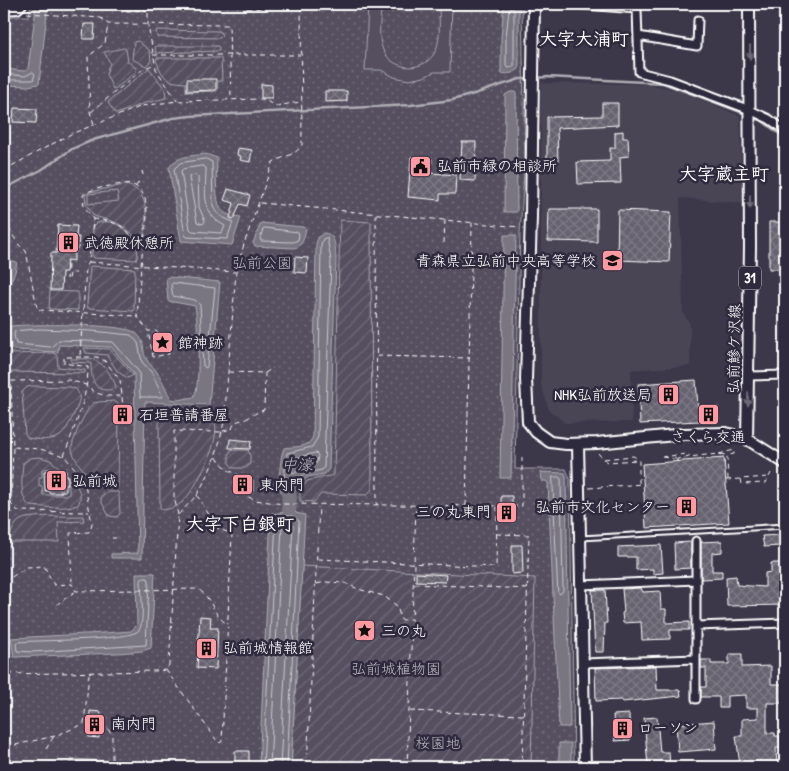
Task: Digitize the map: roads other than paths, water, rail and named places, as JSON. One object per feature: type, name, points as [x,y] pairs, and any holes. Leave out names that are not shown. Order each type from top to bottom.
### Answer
[{"type":"street","points":[[4,9],[17,8],[21,4]]},
{"type":"street","points":[[534,4],[531,228],[526,379],[528,422],[536,432],[550,442],[578,444],[684,434],[726,433],[747,439],[785,463]]},
{"type":"street","points":[[571,4],[637,9],[639,72],[670,80],[750,114],[769,118],[785,130]]},
{"type":"street","name":"弘前鰺ケ沢線","points":[[747,439],[750,246],[750,4]]},
{"type":"street","points":[[638,36],[696,46],[698,20]]},
{"type":"street","points":[[748,376],[785,375]]},
{"type":"street","points":[[578,444],[585,767]]},
{"type":"street","points":[[696,541],[696,699]]},
{"type":"street","points":[[581,585],[696,580]]},
{"type":"street","points":[[696,626],[785,623]]},
{"type":"street","points":[[583,663],[696,659]]},
{"type":"lane","points":[[580,538],[785,526]]},
{"type":"water","points":[[35,4],[48,4],[39,84],[28,86],[4,85],[4,69],[25,71],[28,69]]},
{"type":"water","points":[[504,4],[519,4],[519,69],[513,73],[506,74],[501,73],[501,37]]},
{"type":"water","points":[[510,92],[516,92],[517,212],[504,212],[505,95]]},
{"type":"water","points":[[206,154],[217,158],[216,188],[221,209],[228,215],[241,217],[232,245],[181,241],[169,168],[180,158]]},
{"type":"water","points":[[261,223],[303,227],[306,229],[304,238],[294,248],[255,246],[253,243]]},
{"type":"water","name":"中濠","points":[[324,233],[333,239],[336,260],[329,469],[325,474],[307,477],[294,493],[288,494],[283,493],[279,487],[281,458],[284,448],[305,445],[313,436],[316,244],[318,237]]},
{"type":"water","points":[[504,235],[516,235],[511,478],[500,478]]},
{"type":"water","points":[[4,259],[17,262],[15,272],[4,296]]},
{"type":"water","points":[[166,278],[220,282],[209,405],[145,402],[142,558],[111,558],[111,554],[138,553],[134,374],[111,347],[59,345],[58,352],[13,350],[9,338],[10,326],[76,325],[114,327],[136,333],[142,340],[145,357],[160,376],[171,399],[178,400],[194,397],[198,380],[198,339],[195,306],[168,301]]},
{"type":"water","points":[[541,472],[565,473],[566,476],[570,727],[559,727],[548,483],[542,481]]},
{"type":"water","name":"中濠","points":[[287,508],[294,508],[296,513],[305,515],[291,767],[259,767],[271,514],[286,512]]},
{"type":"water","points":[[136,573],[155,573],[151,648],[142,651],[118,653],[14,657],[11,638],[131,631],[137,625]]},
{"type":"water","points":[[559,743],[571,743],[571,767],[559,767]]},
{"type":"water","points":[[71,759],[146,763],[148,767],[68,767]]},
{"type":"waterway","points":[[534,78],[548,77],[663,83],[746,114]]},
{"type":"waterway","points":[[4,189],[41,170],[72,149],[93,140],[173,118],[411,105],[452,100],[520,79],[529,79]]},
{"type":"waterway","points":[[753,117],[761,120],[785,138]]},
{"type":"waterway","points":[[289,494],[289,508]]},
{"type":"place","name":"弘前市緑の相談所","points":[[421,166]]},
{"type":"place","name":"武徳殿休憩所","points":[[68,243]]},
{"type":"place","name":"青森県立弘前中央高等学校","points":[[612,261]]},
{"type":"place","name":"館神跡","points":[[162,343]]},
{"type":"place","name":"NHK弘前放送局","points":[[668,395]]},
{"type":"place","name":"さくら交通","points":[[708,414]]},
{"type":"place","name":"石垣普請番屋","points":[[123,415]]},
{"type":"place","name":"弘前城","points":[[56,481]]},
{"type":"place","name":"東内門","points":[[243,485]]},
{"type":"place","name":"弘前市文化センター","points":[[686,507]]},
{"type":"place","name":"三の丸東門","points":[[507,512]]},
{"type":"place","name":"三の丸","points":[[365,631]]},
{"type":"place","name":"弘前城情報館","points":[[207,648]]},
{"type":"place","name":"南内門","points":[[95,724]]},
{"type":"place","name":"ローソン","points":[[622,728]]},
{"type":"district","name":"大字大浦町","points":[[584,39]]},
{"type":"district","name":"大字蔵主町","points":[[724,174]]},
{"type":"district","name":"大字下白銀町","points":[[240,524]]},
{"type":"park label","name":"弘前公園","points":[[262,263]]},
{"type":"park label","name":"弘前城植物園","points":[[396,669]]},
{"type":"park label","name":"桜園地","points":[[438,743]]}]
